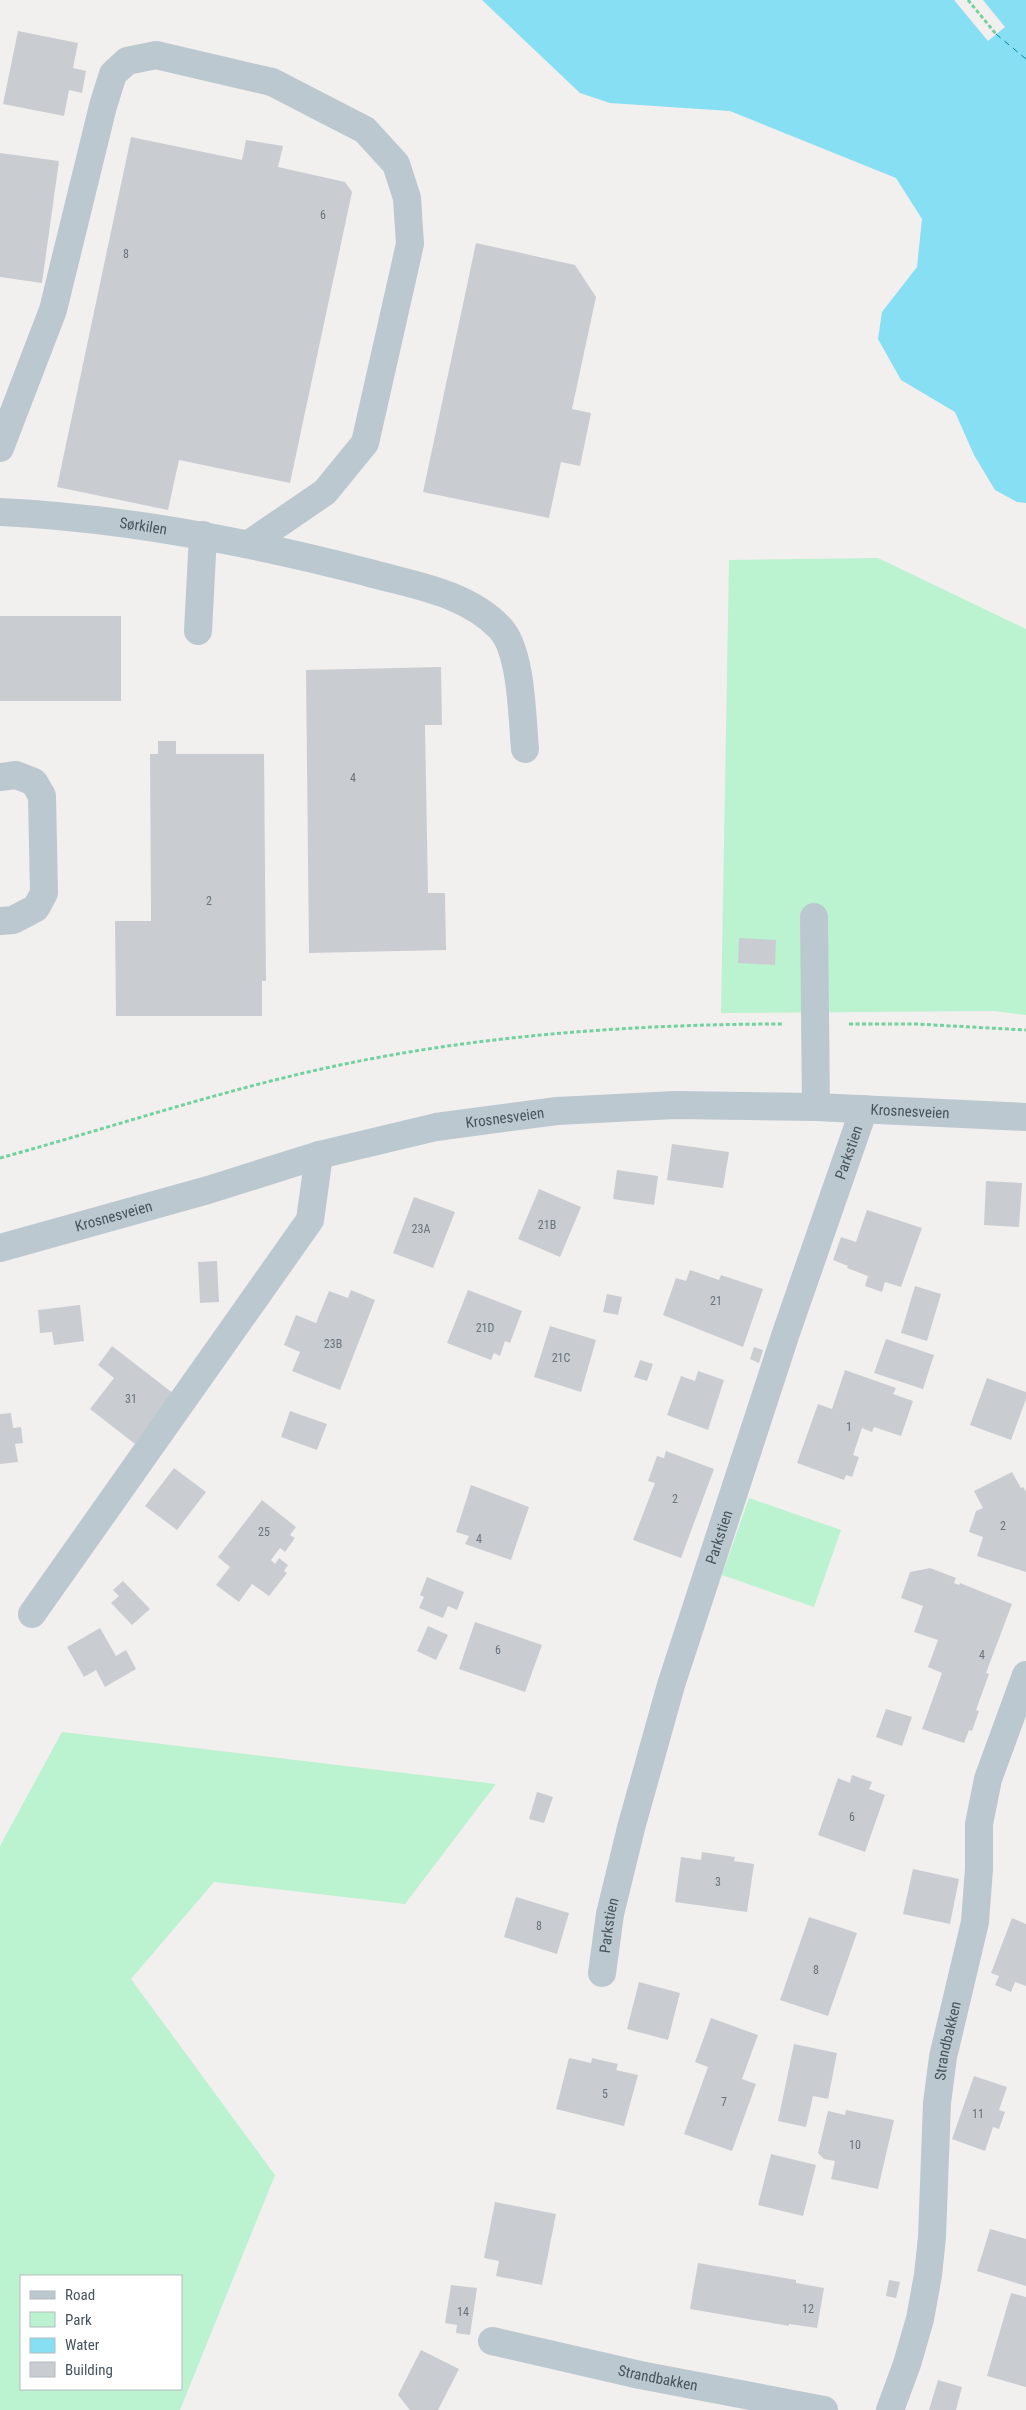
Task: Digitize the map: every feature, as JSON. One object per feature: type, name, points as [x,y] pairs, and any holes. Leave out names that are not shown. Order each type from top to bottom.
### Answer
[{"type":"street","points":[[0,448],[53,310],[100,115],[113,74],[127,61],[156,56],[272,82],[365,130],[396,164],[407,198],[410,244],[365,443],[325,492],[249,544]]},
{"type":"street","name":"Sørkilen","points":[[0,512],[57,515],[203,535],[284,551],[444,593],[479,610],[502,630],[518,666],[525,749]]},
{"type":"street","points":[[198,630],[203,535]]},
{"type":"street","points":[[0,777],[16,775],[34,782],[42,796],[44,893],[36,908],[13,920],[0,921]]},
{"type":"street","points":[[814,917],[816,1107]]},
{"type":"street","name":"Krosnesveien","points":[[0,1248],[198,1192],[319,1155],[436,1127],[557,1111],[675,1105],[816,1107],[1026,1117]]},
{"type":"street","name":"Parkstien","points":[[602,1973],[613,1904],[671,1685],[786,1333],[864,1109]]},
{"type":"street","points":[[32,1614],[310,1220],[319,1155]]},
{"type":"street","name":"Strandbakken","points":[[890,2410],[907,2364],[920,2319],[928,2275],[932,2237],[937,2103],[943,2057],[974,1922],[979,1869],[980,1824],[984,1797],[988,1779],[1026,1675]]},
{"type":"street","name":"Strandbakken","points":[[492,2341],[640,2375],[824,2410]]},
{"type":"path","points":[[968,0],[996,34]]},
{"type":"path","points":[[0,1158],[241,1089],[340,1065],[427,1048],[562,1034],[720,1024],[916,1024],[1026,1030]]},
{"type":"green space","points":[[878,558],[1026,629],[1026,1015],[994,1011],[721,1013],[729,560]]},
{"type":"green space","points":[[749,1498],[841,1530],[814,1607],[722,1575]]},
{"type":"green space","points":[[62,1732],[496,1784],[405,1904],[214,1882],[131,1979],[275,2175],[180,2410],[0,2410],[0,1846]]},
{"type":"water","points":[[482,0],[1026,0],[1026,503],[1017,502],[995,490],[974,455],[955,412],[901,380],[878,339],[882,312],[917,267],[922,219],[896,178],[730,111],[610,103],[580,93]]},
{"type":"pier","points":[[954,0],[983,0],[1005,27],[988,41]]},
{"type":"building","points":[[18,31],[78,43],[73,68],[86,71],[82,93],[69,90],[64,116],[3,104]]},
{"type":"building","points":[[131,137],[242,160],[246,140],[283,146],[278,167],[345,182],[352,192],[290,483],[179,460],[168,510],[57,487]]},
{"type":"building","points":[[0,153],[59,161],[42,283],[0,277]]},
{"type":"building","points":[[476,243],[575,265],[596,297],[572,409],[591,413],[580,466],[561,462],[549,518],[423,492]]},
{"type":"building","points":[[0,616],[121,616],[121,701],[0,701]]},
{"type":"building","points":[[441,667],[442,725],[425,725],[428,893],[445,893],[446,950],[309,953],[306,670]]},
{"type":"building","points":[[158,741],[176,741],[176,754],[264,754],[266,981],[262,981],[262,1016],[116,1016],[115,921],[151,921],[150,754],[158,754]]},
{"type":"building","points":[[739,938],[776,940],[775,965],[738,963]]},
{"type":"building","points":[[672,1144],[729,1152],[723,1188],[667,1180]]},
{"type":"building","points":[[617,1170],[658,1176],[654,1205],[613,1199]]},
{"type":"building","points":[[986,1181],[1022,1183],[1019,1227],[984,1225]]},
{"type":"building","points":[[539,1189],[581,1207],[560,1257],[518,1239]]},
{"type":"building","points":[[414,1197],[455,1212],[433,1268],[393,1253]]},
{"type":"building","points":[[867,1210],[922,1228],[901,1287],[885,1282],[882,1292],[865,1286],[868,1276],[833,1260],[841,1237],[856,1242]]},
{"type":"building","points":[[217,1261],[219,1302],[200,1303],[198,1262]]},
{"type":"building","points":[[690,1270],[719,1280],[721,1275],[763,1289],[743,1347],[663,1315],[676,1278],[686,1281]]},
{"type":"building","points":[[915,1286],[941,1294],[927,1341],[901,1333]]},
{"type":"building","points":[[351,1290],[375,1300],[340,1390],[292,1371],[300,1352],[284,1345],[296,1315],[316,1323],[329,1291],[348,1298]]},
{"type":"building","points":[[468,1290],[522,1311],[510,1343],[505,1341],[500,1356],[494,1353],[491,1360],[447,1343]]},
{"type":"building","points":[[607,1294],[622,1297],[618,1315],[603,1312]]},
{"type":"building","points":[[80,1305],[84,1341],[54,1345],[52,1332],[40,1333],[38,1310]]},
{"type":"building","points":[[550,1326],[596,1340],[581,1392],[534,1377]]},
{"type":"building","points":[[886,1339],[934,1355],[923,1389],[874,1373]]},
{"type":"building","points":[[112,1346],[174,1394],[135,1444],[90,1409],[114,1378],[98,1365]]},
{"type":"building","points":[[754,1347],[763,1350],[759,1363],[750,1359]]},
{"type":"building","points":[[640,1360],[653,1364],[647,1381],[634,1377]]},
{"type":"building","points":[[845,1370],[896,1388],[893,1394],[913,1401],[901,1436],[874,1427],[872,1432],[862,1428],[853,1455],[859,1457],[852,1477],[846,1475],[844,1480],[797,1463],[818,1404],[832,1409]]},
{"type":"building","points":[[698,1371],[724,1380],[708,1430],[667,1415],[681,1376],[695,1381]]},
{"type":"building","points":[[987,1378],[1026,1392],[1026,1399],[1011,1440],[970,1425]]},
{"type":"building","points":[[290,1411],[327,1424],[317,1450],[281,1437]]},
{"type":"building","points":[[11,1413],[13,1428],[21,1427],[23,1443],[15,1444],[18,1462],[0,1464],[0,1414]]},
{"type":"building","points":[[666,1451],[714,1469],[681,1558],[633,1540],[655,1483],[648,1481],[657,1456],[664,1458]]},
{"type":"building","points":[[174,1468],[206,1492],[177,1530],[145,1506]]},
{"type":"building","points":[[1012,1472],[1021,1488],[1023,1487],[1026,1492],[1026,1572],[977,1556],[983,1537],[969,1532],[976,1511],[983,1508],[974,1491]]},
{"type":"building","points":[[471,1485],[529,1507],[511,1560],[465,1544],[469,1536],[456,1532]]},
{"type":"building","points":[[262,1500],[296,1527],[290,1535],[295,1538],[285,1552],[280,1548],[271,1560],[275,1564],[279,1558],[288,1565],[284,1571],[287,1573],[269,1596],[252,1584],[239,1602],[216,1585],[230,1567],[218,1557]]},
{"type":"building","points":[[930,1568],[956,1578],[954,1583],[959,1585],[960,1583],[1012,1604],[986,1673],[989,1674],[976,1710],[979,1711],[972,1731],[969,1730],[964,1743],[922,1729],[942,1673],[928,1667],[938,1640],[914,1632],[923,1606],[901,1598],[910,1572]]},
{"type":"building","points":[[427,1577],[464,1592],[457,1610],[448,1606],[443,1618],[419,1608],[424,1597],[420,1595]]},
{"type":"building","points":[[123,1581],[150,1609],[132,1625],[111,1603],[119,1596],[113,1590]]},
{"type":"building","points":[[475,1622],[542,1645],[525,1692],[459,1669]]},
{"type":"building","points":[[428,1626],[448,1635],[436,1660],[417,1651]]},
{"type":"building","points":[[100,1628],[116,1656],[126,1650],[136,1669],[105,1687],[96,1670],[84,1677],[67,1647]]},
{"type":"building","points":[[886,1709],[912,1717],[902,1746],[876,1737]]},
{"type":"building","points":[[852,1775],[872,1782],[869,1789],[885,1795],[865,1852],[818,1835],[838,1778],[850,1783]]},
{"type":"building","points":[[537,1792],[553,1797],[544,1823],[529,1819]]},
{"type":"building","points":[[702,1852],[735,1857],[734,1861],[754,1864],[747,1912],[675,1902],[681,1857],[701,1860]]},
{"type":"building","points":[[913,1869],[959,1879],[950,1924],[903,1914]]},
{"type":"building","points":[[516,1897],[569,1913],[557,1954],[504,1937]]},
{"type":"building","points":[[809,1917],[857,1933],[828,2016],[780,2000]]},
{"type":"building","points":[[1012,1918],[1026,1924],[1026,1986],[1015,1982],[1011,1992],[995,1985],[999,1976],[991,1973]]},
{"type":"building","points":[[639,1982],[680,1993],[668,2040],[627,2029]]},
{"type":"building","points":[[711,2018],[758,2035],[742,2079],[756,2084],[732,2151],[684,2134],[708,2067],[695,2062]]},
{"type":"building","points":[[794,2044],[837,2053],[828,2099],[813,2096],[806,2127],[778,2121]]},
{"type":"building","points":[[569,2058],[591,2063],[592,2058],[618,2064],[616,2070],[638,2075],[624,2126],[556,2109]]},
{"type":"building","points":[[974,2076],[1007,2087],[999,2110],[1005,2112],[999,2129],[993,2127],[985,2151],[952,2139]]},
{"type":"building","points":[[846,2110],[894,2120],[878,2189],[831,2179],[835,2161],[824,2159],[818,2153],[828,2111],[845,2115]]},
{"type":"building","points":[[771,2154],[816,2165],[803,2216],[758,2205]]},
{"type":"building","points":[[495,2202],[556,2214],[542,2285],[496,2276],[499,2261],[484,2258]]},
{"type":"building","points":[[990,2229],[1026,2239],[1026,2286],[977,2271]]},
{"type":"building","points":[[698,2263],[796,2280],[796,2283],[824,2288],[817,2328],[789,2324],[789,2326],[690,2309]]},
{"type":"building","points":[[889,2280],[900,2282],[896,2298],[886,2296]]},
{"type":"building","points":[[451,2285],[477,2288],[470,2335],[456,2333],[457,2325],[445,2323]]},
{"type":"building","points":[[1011,2293],[1026,2297],[1026,2387],[987,2376]]},
{"type":"building","points":[[421,2350],[459,2369],[438,2410],[410,2410],[398,2395]]},
{"type":"building","points":[[938,2380],[962,2387],[956,2410],[929,2410]]},
{"type":"ferry route","points":[[996,34],[1026,59]]}]
